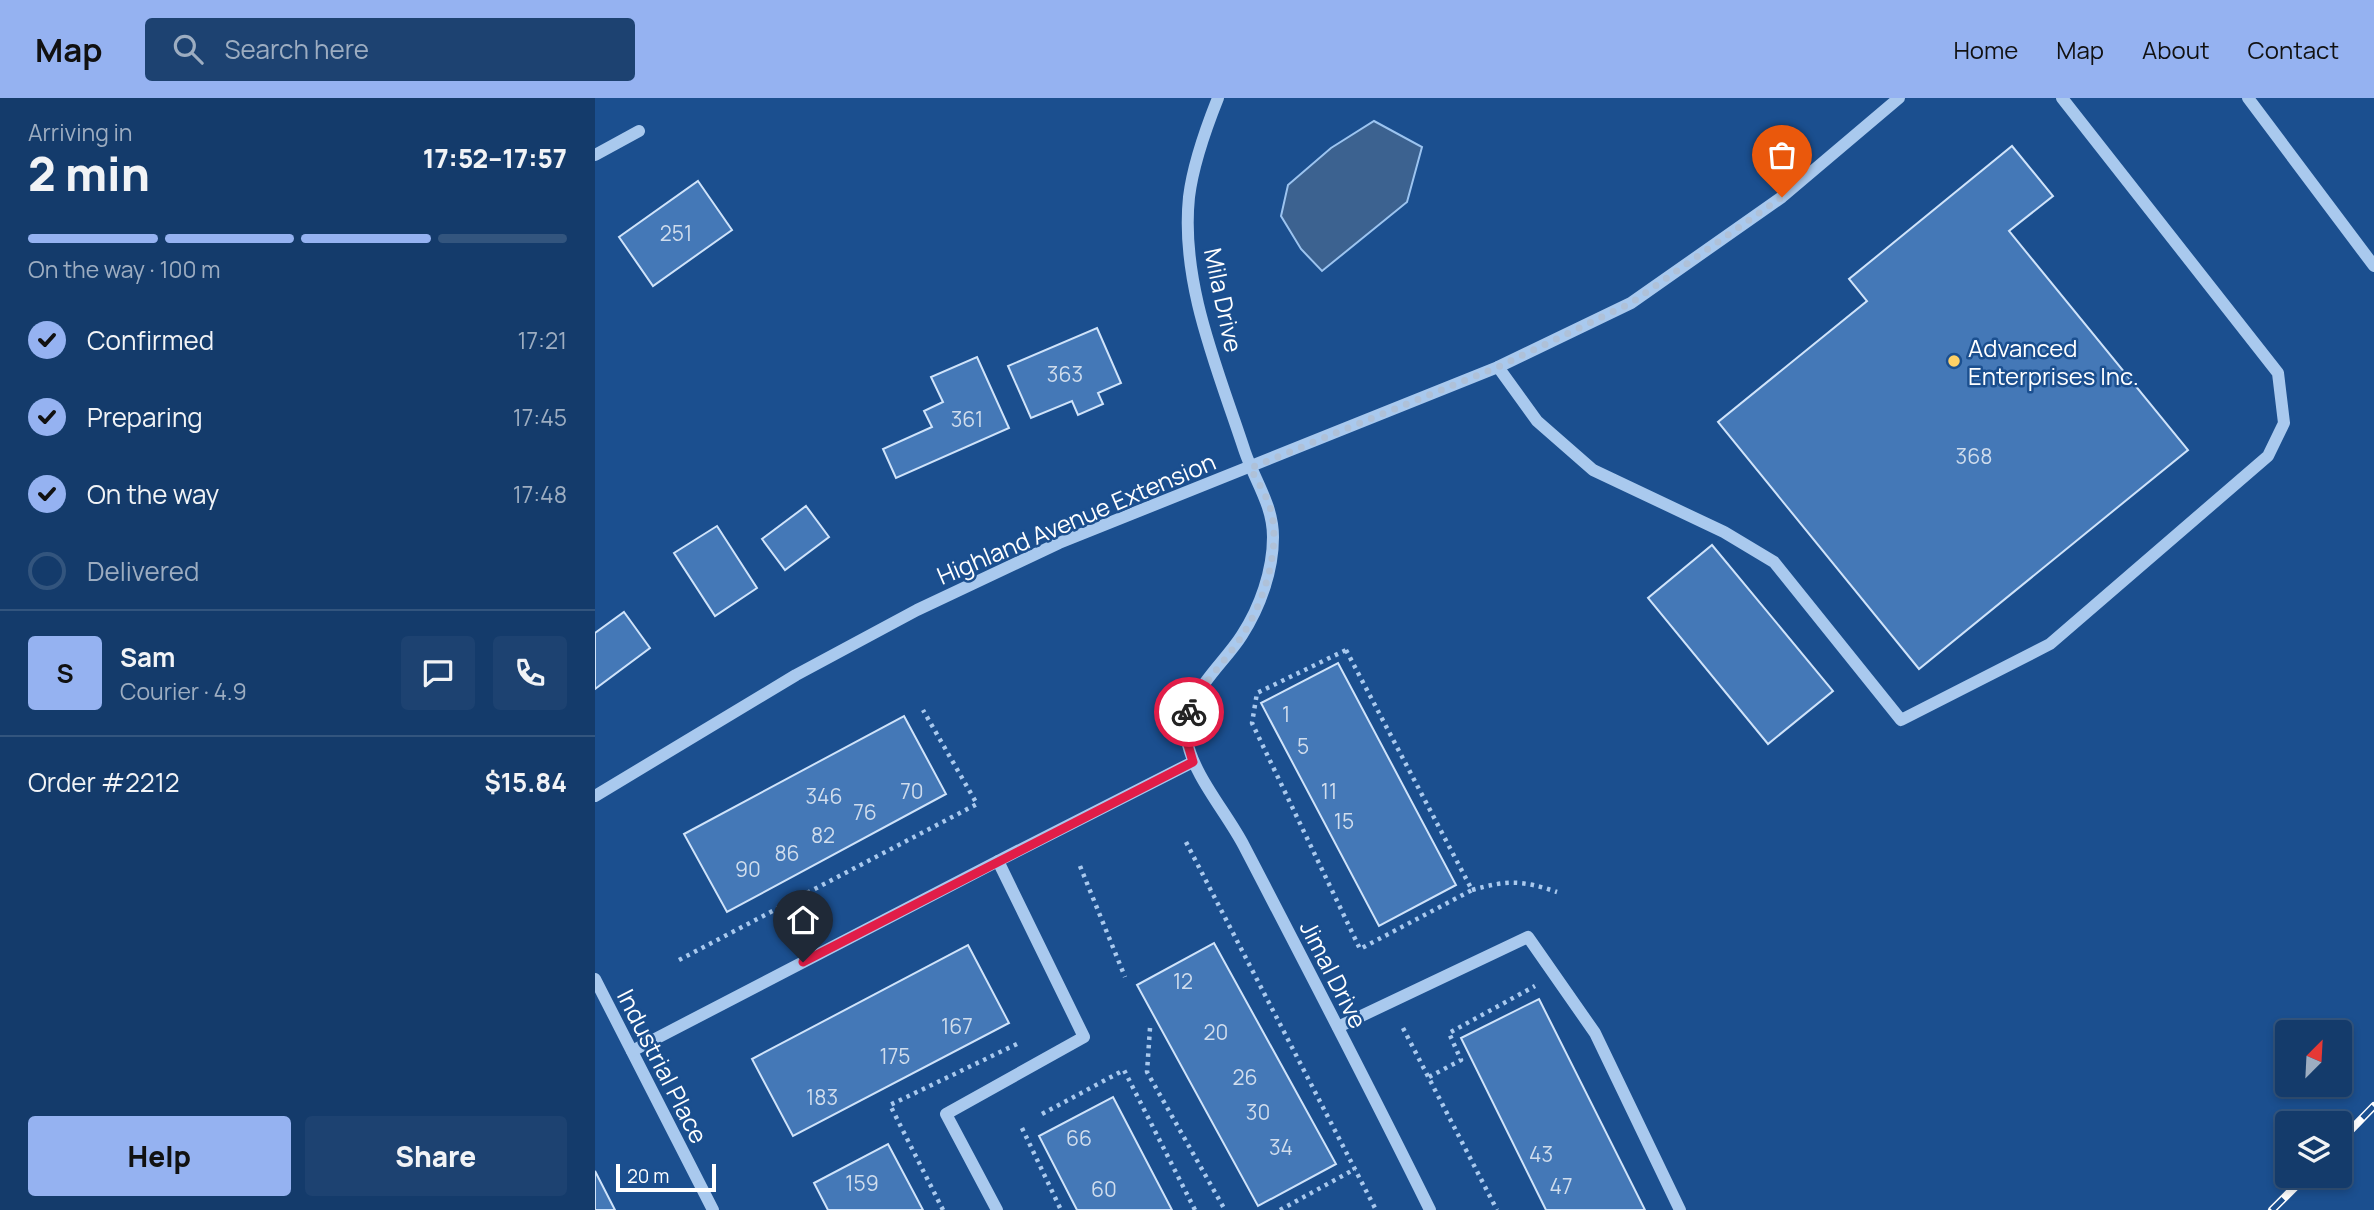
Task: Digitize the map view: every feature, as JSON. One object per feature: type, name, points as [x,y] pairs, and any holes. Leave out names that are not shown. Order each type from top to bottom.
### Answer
[{"type":"street","name":"Mila Drive","points":[[1218,98],[1208,122],[1189,197],[1190,259],[1205,328],[1250,468]]},
{"type":"street","name":"Highland Avenue Extension","points":[[595,796],[796,676],[917,610],[1059,543],[1498,367],[1631,303],[1782,197],[1899,98]]},
{"type":"street","points":[[1498,367],[1537,421],[1593,470],[1724,532],[1774,562],[1901,720],[2050,643],[2268,456],[2284,423],[2278,373],[2062,98]]},
{"type":"street","points":[[2248,98],[2374,266]]},
{"type":"street","points":[[595,155],[639,131]]},
{"type":"street","name":"Jimal Drive","points":[[1250,468],[1270,508],[1273,538],[1268,573],[1242,636],[1216,668],[1186,718],[1186,738],[1193,762],[1241,839],[1430,1210]]},
{"type":"street","points":[[632,1051],[1193,762]]},
{"type":"street","points":[[997,1210],[946,1114],[1084,1037],[998,861]]},
{"type":"street","points":[[1338,1027],[1528,937],[1595,1033],[1680,1210]]},
{"type":"street","name":"Industrial Place","points":[[595,979],[713,1210]]},
{"type":"path","points":[[1472,890],[1346,650],[1257,693],[1252,723],[1360,949],[1472,890],[1503,881],[1529,883],[1557,892]]},
{"type":"path","points":[[679,960],[977,804],[923,710]]},
{"type":"path","points":[[1186,842],[1377,1210]]},
{"type":"path","points":[[1080,866],[1125,977]]},
{"type":"path","points":[[1429,1077],[1461,1060],[1449,1033],[1542,982]]},
{"type":"path","points":[[1150,1028],[1147,1072],[1225,1210]]},
{"type":"path","points":[[1403,1028],[1497,1210]]},
{"type":"path","points":[[1042,1114],[1123,1070],[1195,1210]]},
{"type":"path","points":[[1022,1128],[1061,1210]]},
{"type":"path","points":[[1280,1210],[1355,1169]]},
{"type":"water","points":[[1374,121],[1422,147],[1407,202],[1322,271],[1301,249],[1281,216],[1288,185],[1331,148]]},
{"type":"building","name":"Advanced Enterprises Inc.","points":[[2012,146],[2053,196],[2009,231],[2188,450],[1919,669],[1718,422],[1867,301],[1849,279]]},
{"type":"building","points":[[698,181],[732,230],[653,286],[619,237]]},
{"type":"building","points":[[1097,328],[1121,383],[1098,393],[1103,404],[1078,415],[1072,401],[1031,418],[1008,366]]},
{"type":"building","points":[[977,357],[1009,428],[896,478],[883,449],[932,427],[924,411],[943,402],[931,377]]},
{"type":"building","points":[[806,506],[829,537],[785,570],[762,539]]},
{"type":"building","points":[[717,526],[757,588],[715,616],[674,553]]},
{"type":"building","points":[[1712,545],[1833,691],[1768,744],[1648,598]]},
{"type":"building","points":[[624,612],[650,648],[595,689],[595,633]]},
{"type":"building","points":[[1338,663],[1456,885],[1379,926],[1261,703]]},
{"type":"building","points":[[904,716],[946,794],[727,912],[684,834]]},
{"type":"building","points":[[1214,943],[1336,1164],[1258,1206],[1137,985]]},
{"type":"building","points":[[968,945],[1009,1023],[793,1136],[752,1059]]},
{"type":"building","points":[[1539,999],[1645,1210],[1546,1210],[1461,1038]]},
{"type":"building","points":[[1113,1097],[1172,1210],[1077,1210],[1039,1136]]},
{"type":"building","points":[[888,1144],[923,1210],[828,1210],[814,1183]]},
{"type":"building","points":[[595,1171],[615,1210],[595,1210]]},
{"type":"railway","points":[[2352,1129],[2374,1106]]},
{"type":"railway","points":[[2272,1210],[2294,1188]]},
{"type":"way so far","points":[[1189,712],[1216,668],[1242,636],[1268,573],[1273,538],[1270,508],[1250,468],[1498,367],[1631,303],[1782,197]]},
{"type":"place","name":"Advanced Enterprises Inc.","points":[[1954,361]]},
{"type":"route","points":[[803,962],[1193,762],[1186,738],[1186,718],[1189,712]]}]
